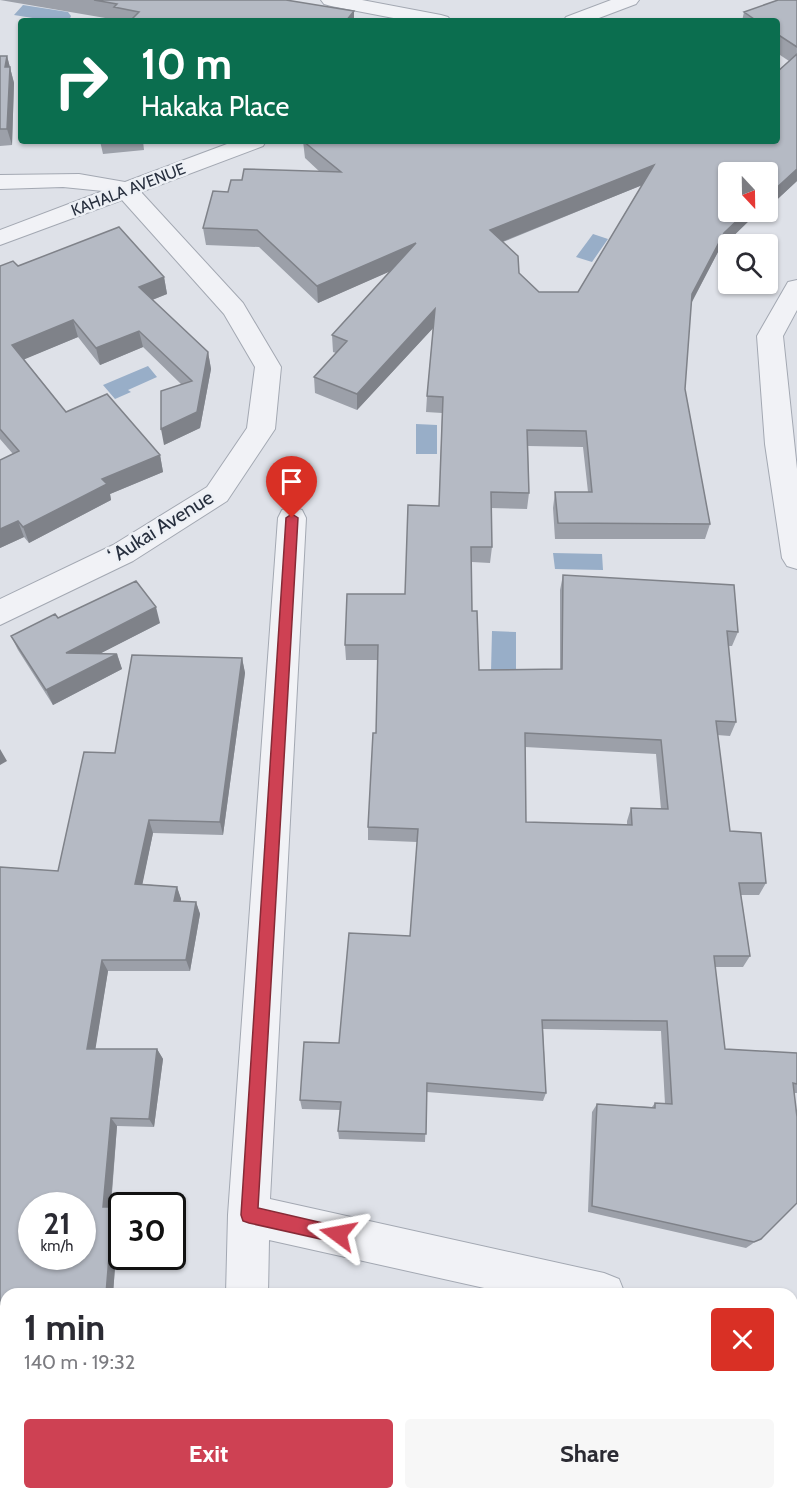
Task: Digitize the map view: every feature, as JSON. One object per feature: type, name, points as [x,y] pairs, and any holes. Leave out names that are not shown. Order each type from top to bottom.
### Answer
[{"type":"street","points":[[332,0],[425,18]]},
{"type":"street","points":[[581,18],[629,0]]},
{"type":"street","name":"KAHALA AVENUE","points":[[0,238],[247,144]]},
{"type":"street","points":[[0,182],[46,179],[102,182],[126,190]]},
{"type":"street","name":"ʻAukai Avenue","points":[[0,613],[123,554],[217,494],[261,429],[268,367],[234,309],[126,190]]},
{"type":"street","points":[[797,288],[770,336],[778,444],[797,558]]},
{"type":"street","points":[[247,1288],[249,1215],[292,518]]},
{"type":"street","points":[[249,1215],[577,1288]]},
{"type":"water","points":[[23,5],[68,12],[71,16],[70,18],[32,18],[14,15]]},
{"type":"water","points":[[593,234],[608,239],[592,262],[576,257]]},
{"type":"water","points":[[148,366],[157,377],[128,390],[131,392],[115,399],[103,385]]},
{"type":"water","points":[[416,424],[437,425],[437,454],[416,454]]},
{"type":"water","points":[[553,553],[602,554],[603,570],[555,569]]},
{"type":"water","points":[[492,631],[516,632],[516,673],[491,672]]},
{"type":"building","points":[[94,0],[286,0],[354,11],[348,18],[133,18],[139,12],[114,7],[117,4]]},
{"type":"building","points":[[778,0],[797,0],[797,47],[780,36],[780,18],[753,18],[744,12]]},
{"type":"building","points":[[797,54],[797,169],[778,186],[778,162],[718,162],[718,222],[736,222],[723,234],[718,234],[718,244],[692,294],[685,389],[710,524],[558,523],[555,492],[592,492],[586,431],[527,430],[529,493],[491,492],[492,547],[471,547],[472,611],[477,611],[479,670],[562,669],[563,575],[734,585],[738,632],[727,631],[736,722],[716,721],[730,831],[761,833],[766,883],[739,883],[750,956],[714,956],[725,1049],[797,1053],[797,1084],[793,1083],[797,1117],[797,1203],[761,1239],[754,1242],[592,1206],[597,1104],[655,1108],[655,1103],[672,1104],[667,1021],[542,1020],[546,1093],[427,1083],[426,1134],[338,1131],[341,1102],[300,1100],[304,1042],[339,1043],[349,933],[410,936],[418,829],[368,827],[373,733],[376,733],[378,645],[345,645],[347,594],[405,594],[408,505],[439,506],[443,397],[427,396],[435,309],[357,394],[314,377],[347,341],[332,335],[416,243],[317,286],[257,230],[203,228],[213,191],[228,192],[231,180],[242,180],[244,169],[341,172],[307,144],[780,144],[780,69]],"holes":[[[654,165],[578,292],[539,292],[519,273],[518,256],[490,230]],[[525,733],[661,740],[668,809],[631,808],[632,825],[526,822]]]},
{"type":"building","points":[[0,56],[7,56],[5,67],[10,67],[7,129],[0,129]]},
{"type":"building","points":[[119,227],[164,277],[139,287],[208,352],[197,412],[161,429],[161,391],[192,381],[139,331],[96,348],[73,320],[12,345],[66,412],[107,394],[160,455],[102,479],[107,484],[23,527],[18,521],[0,529],[0,460],[19,451],[0,429],[0,266],[13,261],[18,266]]},
{"type":"building","points":[[136,581],[156,607],[66,653],[117,654],[46,690],[11,636],[55,614],[58,618]]},
{"type":"building","points":[[132,655],[242,658],[220,822],[149,820],[135,884],[177,887],[174,901],[196,902],[186,960],[102,960],[87,1049],[157,1049],[149,1119],[111,1118],[103,1207],[108,1207],[106,1288],[0,1288],[0,867],[58,871],[84,752],[115,753]]},
{"type":"route","points":[[292,518],[249,1215],[338,1234]]}]
